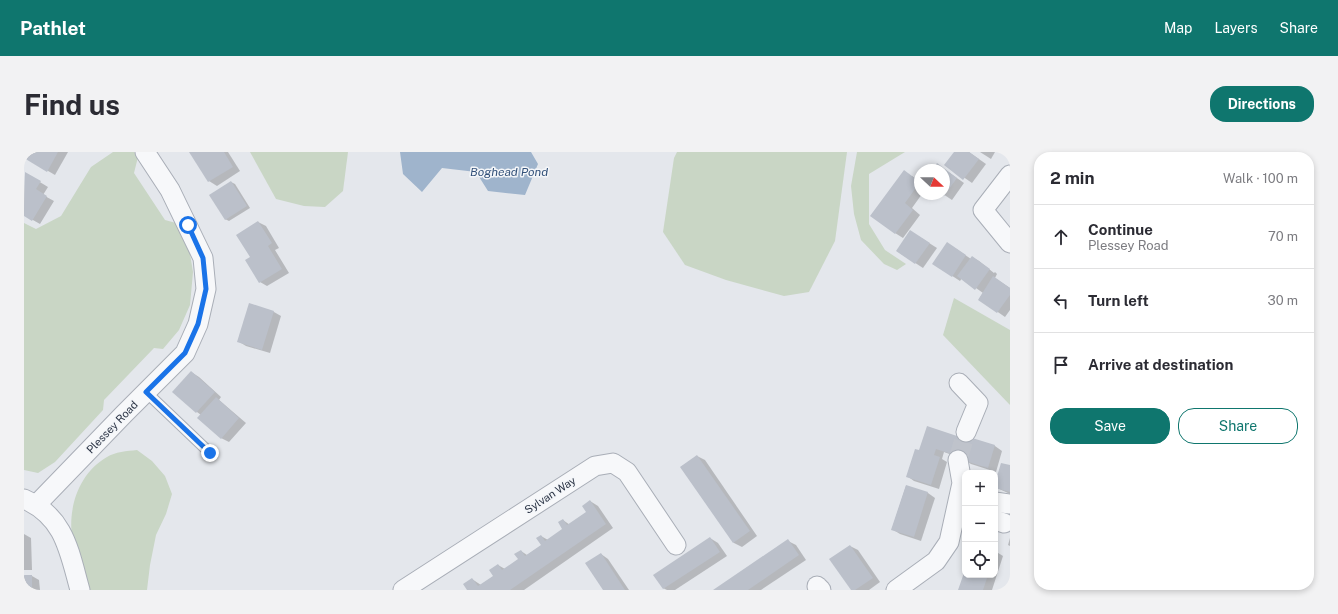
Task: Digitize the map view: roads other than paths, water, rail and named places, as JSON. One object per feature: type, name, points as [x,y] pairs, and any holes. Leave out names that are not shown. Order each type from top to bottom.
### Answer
[{"type":"street","name":"Plessey Road","points":[[30,502],[185,353],[198,324],[206,289],[203,258],[170,190],[145,152]]},
{"type":"street","points":[[1010,175],[983,210],[1010,243]]},
{"type":"street","points":[[959,383],[978,403],[966,432]]},
{"type":"street","points":[[896,590],[936,561],[948,542],[960,510],[962,482],[958,460]]},
{"type":"street","name":"Sylvan Way","points":[[408,589],[595,466],[613,463],[627,472],[676,545]]},
{"type":"street","points":[[30,502],[49,515],[60,530],[70,556],[80,590]]},
{"type":"street","points":[[998,502],[1010,504]]},
{"type":"lane","points":[[146,392],[210,453]]},
{"type":"water","name":"Boghead Pond","points":[[400,152],[531,152],[538,164],[525,195],[488,191],[476,172],[442,168],[422,192],[403,174]]},
{"type":"tunnel","points":[[958,460],[966,432]]}]
